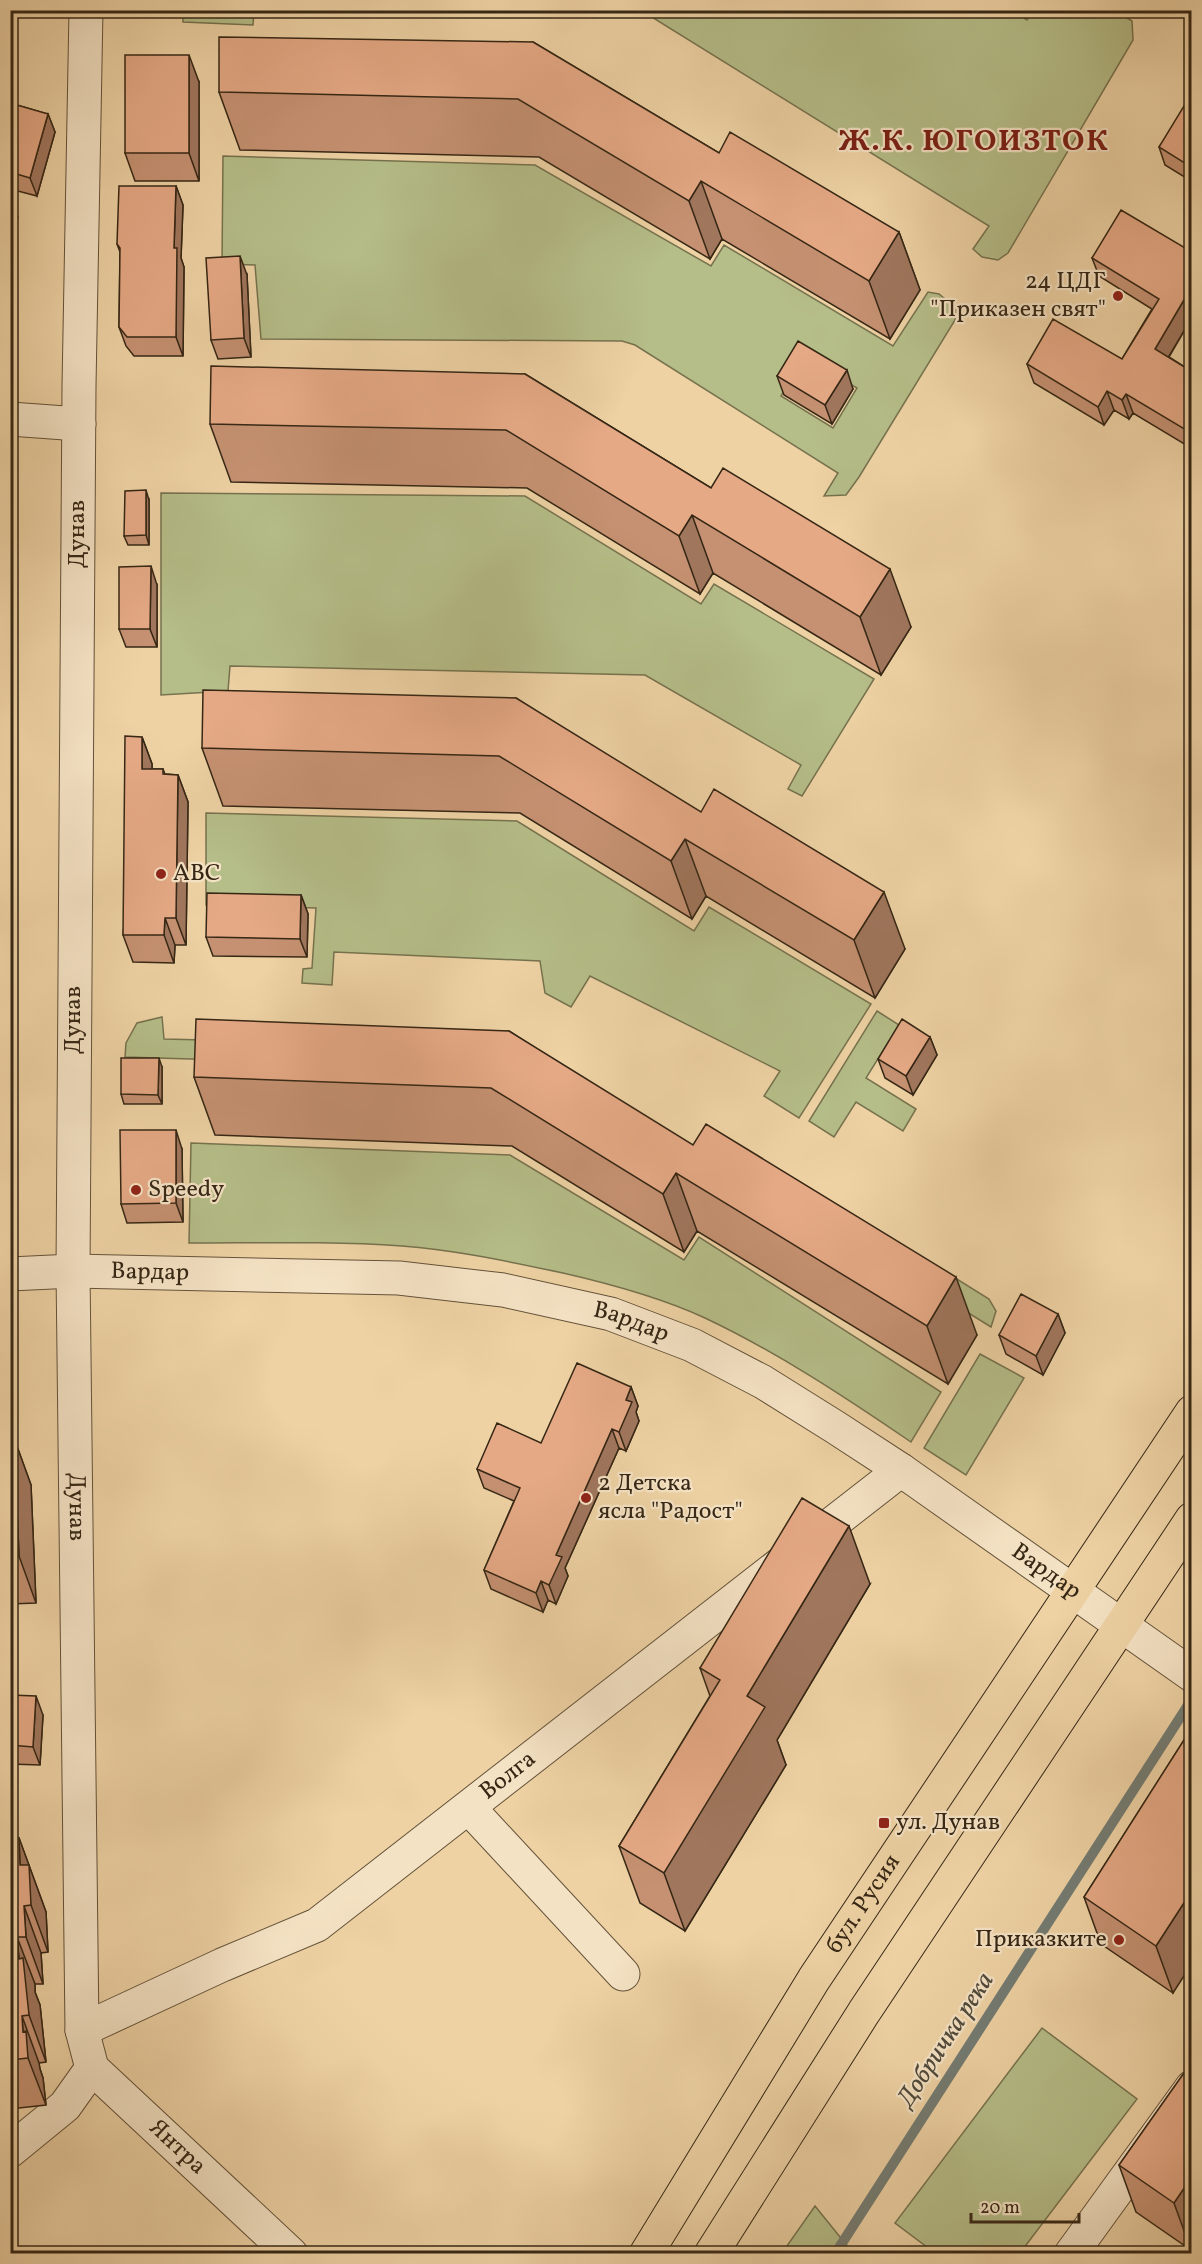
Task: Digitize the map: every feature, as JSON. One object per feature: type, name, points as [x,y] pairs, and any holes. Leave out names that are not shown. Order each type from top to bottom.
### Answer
[{"type":"main road","name":"бул. Русия","points":[[646,2253],[814,1980],[1191,1412]]},
{"type":"main road","points":[[711,2253],[864,2012],[1191,1519]]},
{"type":"street","name":"Дунав","points":[[82,2030],[73,1271],[79,424],[86,10]]},
{"type":"street","points":[[10,418],[79,424]]},
{"type":"street","name":"Вардар","points":[[10,1274],[73,1271],[399,1278],[503,1290],[611,1314],[692,1345],[763,1382],[901,1470],[1191,1675]]},
{"type":"street","name":"Волга","points":[[82,2030],[222,1965],[317,1925],[901,1470]]},
{"type":"street","points":[[469,1808],[623,1974]]},
{"type":"street","points":[[10,2151],[65,2106],[92,2068],[82,2030]]},
{"type":"street","name":"Янтра","points":[[92,2068],[291,2253]]},
{"type":"street","points":[[1085,2249],[1191,2087]]},
{"type":"green space","points":[[183,11],[254,11],[253,25],[183,22]]},
{"type":"green space","points":[[642,11],[888,11],[897,16],[901,11],[1012,11],[1027,20],[1033,11],[1116,11],[1132,21],[1133,40],[1008,253],[998,260],[982,257],[973,249],[989,226]]},
{"type":"green space","points":[[223,156],[535,165],[711,266],[724,245],[893,346],[928,292],[939,294],[956,308],[955,320],[859,477],[846,495],[824,496],[838,473],[635,345],[622,341],[261,339],[255,265],[222,264]],"holes":[[[804,357],[857,388],[833,428],[781,396]]]},
{"type":"green space","points":[[161,493],[525,496],[701,604],[714,584],[874,679],[802,796],[788,789],[801,765],[645,675],[230,666],[228,691],[161,695]]},
{"type":"green space","points":[[206,813],[517,821],[694,931],[709,907],[871,1004],[799,1118],[764,1096],[780,1071],[590,976],[571,1007],[545,993],[540,961],[334,952],[332,985],[302,983],[303,969],[312,968],[316,908],[206,905]]},
{"type":"green space","points":[[877,1011],[899,1025],[866,1078],[916,1109],[903,1131],[856,1102],[834,1137],[809,1121]]},
{"type":"green space","points":[[162,1017],[164,1039],[458,1046],[456,1067],[125,1057],[126,1043],[137,1023]]},
{"type":"green space","points":[[191,1143],[510,1155],[684,1260],[699,1237],[941,1392],[911,1442],[810,1376],[732,1331],[653,1297],[617,1287],[563,1273],[463,1253],[422,1248],[375,1244],[189,1243]]},
{"type":"green space","points":[[878,1230],[989,1299],[996,1311],[991,1327],[866,1249]]},
{"type":"green space","points":[[980,1354],[1024,1378],[966,1475],[924,1448]]},
{"type":"green space","points":[[1042,2028],[1137,2099],[1020,2253],[935,2253],[895,2223]]},
{"type":"green space","points":[[815,2206],[853,2253],[782,2253]]},
{"type":"building","points":[[219,37],[533,42],[719,153],[730,132],[899,232],[869,281],[701,181],[689,201],[518,99],[219,92]]},
{"type":"building","points":[[125,55],[189,55],[189,153],[125,153]]},
{"type":"building","points":[[1187,101],[1191,104],[1191,167],[1159,147]]},
{"type":"building","points":[[10,103],[48,114],[30,178],[10,172]]},
{"type":"building","points":[[119,186],[176,186],[174,248],[177,248],[176,337],[127,337],[119,327],[120,248],[117,244]]},
{"type":"building","points":[[1121,210],[1190,251],[1191,248],[1191,288],[1155,349],[1191,371],[1191,433],[1126,394],[1122,400],[1107,391],[1098,407],[1027,364],[1053,319],[1122,359],[1159,299],[1092,258]]},
{"type":"building","points":[[240,256],[244,338],[211,340],[206,258]]},
{"type":"building","points":[[798,341],[847,370],[825,405],[777,376]]},
{"type":"building","points":[[211,366],[525,374],[711,488],[723,468],[890,569],[860,617],[692,515],[679,536],[506,430],[210,424]]},
{"type":"building","points":[[146,490],[146,535],[124,536],[125,491]]},
{"type":"building","points":[[151,566],[150,629],[119,629],[119,567]]},
{"type":"building","points":[[203,690],[516,698],[701,812],[714,789],[884,892],[854,940],[685,839],[671,861],[499,756],[202,748]]},
{"type":"building","name":"ABC","points":[[125,736],[142,737],[142,769],[163,769],[163,774],[178,775],[176,918],[165,918],[164,935],[123,935]]},
{"type":"building","points":[[207,893],[301,895],[300,939],[206,937]]},
{"type":"building","points":[[196,1019],[509,1031],[693,1145],[706,1124],[956,1277],[927,1326],[676,1173],[663,1194],[491,1088],[194,1077]]},
{"type":"building","points":[[902,1019],[930,1037],[906,1076],[878,1059]]},
{"type":"building","points":[[121,1058],[159,1058],[158,1095],[121,1094]]},
{"type":"building","points":[[120,1130],[176,1130],[176,1203],[121,1204]]},
{"type":"building","points":[[1021,1294],[1058,1314],[1036,1356],[999,1335]]},
{"type":"building","points":[[577,1363],[631,1387],[626,1400],[632,1402],[619,1432],[612,1429],[556,1555],[562,1557],[549,1585],[541,1581],[536,1593],[484,1570],[520,1488],[477,1469],[497,1423],[541,1443]]},
{"type":"building","points":[[10,1438],[14,1438],[19,1556],[10,1557]]},
{"type":"building","points":[[802,1498],[849,1526],[747,1696],[765,1707],[664,1873],[619,1846],[720,1680],[700,1668]]},
{"type":"building","points":[[10,1695],[36,1696],[33,1747],[10,1745]]},
{"type":"building","points":[[1191,1729],[1191,1892],[1156,1946],[1084,1897]]},
{"type":"building","points":[[10,1838],[19,1838],[20,1865],[29,1865],[31,1905],[24,1906],[26,1937],[17,1937],[19,1959],[23,1958],[29,2015],[22,2016],[23,2032],[26,2031],[28,2058],[10,2060]]},
{"type":"building","points":[[1191,2063],[1191,2178],[1174,2203],[1119,2165]]},
{"type":"waterway","name":"Добричка река","points":[[835,2254],[1192,1699]]},
{"type":"place","name":"24 ЦДГ \"Приказен свят\"","points":[[1118,296]]},
{"type":"place","name":"ABC","points":[[161,874]]},
{"type":"place","name":"Speedy","points":[[136,1190]]},
{"type":"place","name":"2 Детска ясла \"Радост\"","points":[[586,1498]]},
{"type":"place","name":"ул. Дунав","points":[[884,1823]]},
{"type":"place","name":"Приказките","points":[[1119,1940]]},
{"type":"district","name":"Ж.К. ЮГОИЗТОК","points":[[974,142]]}]
